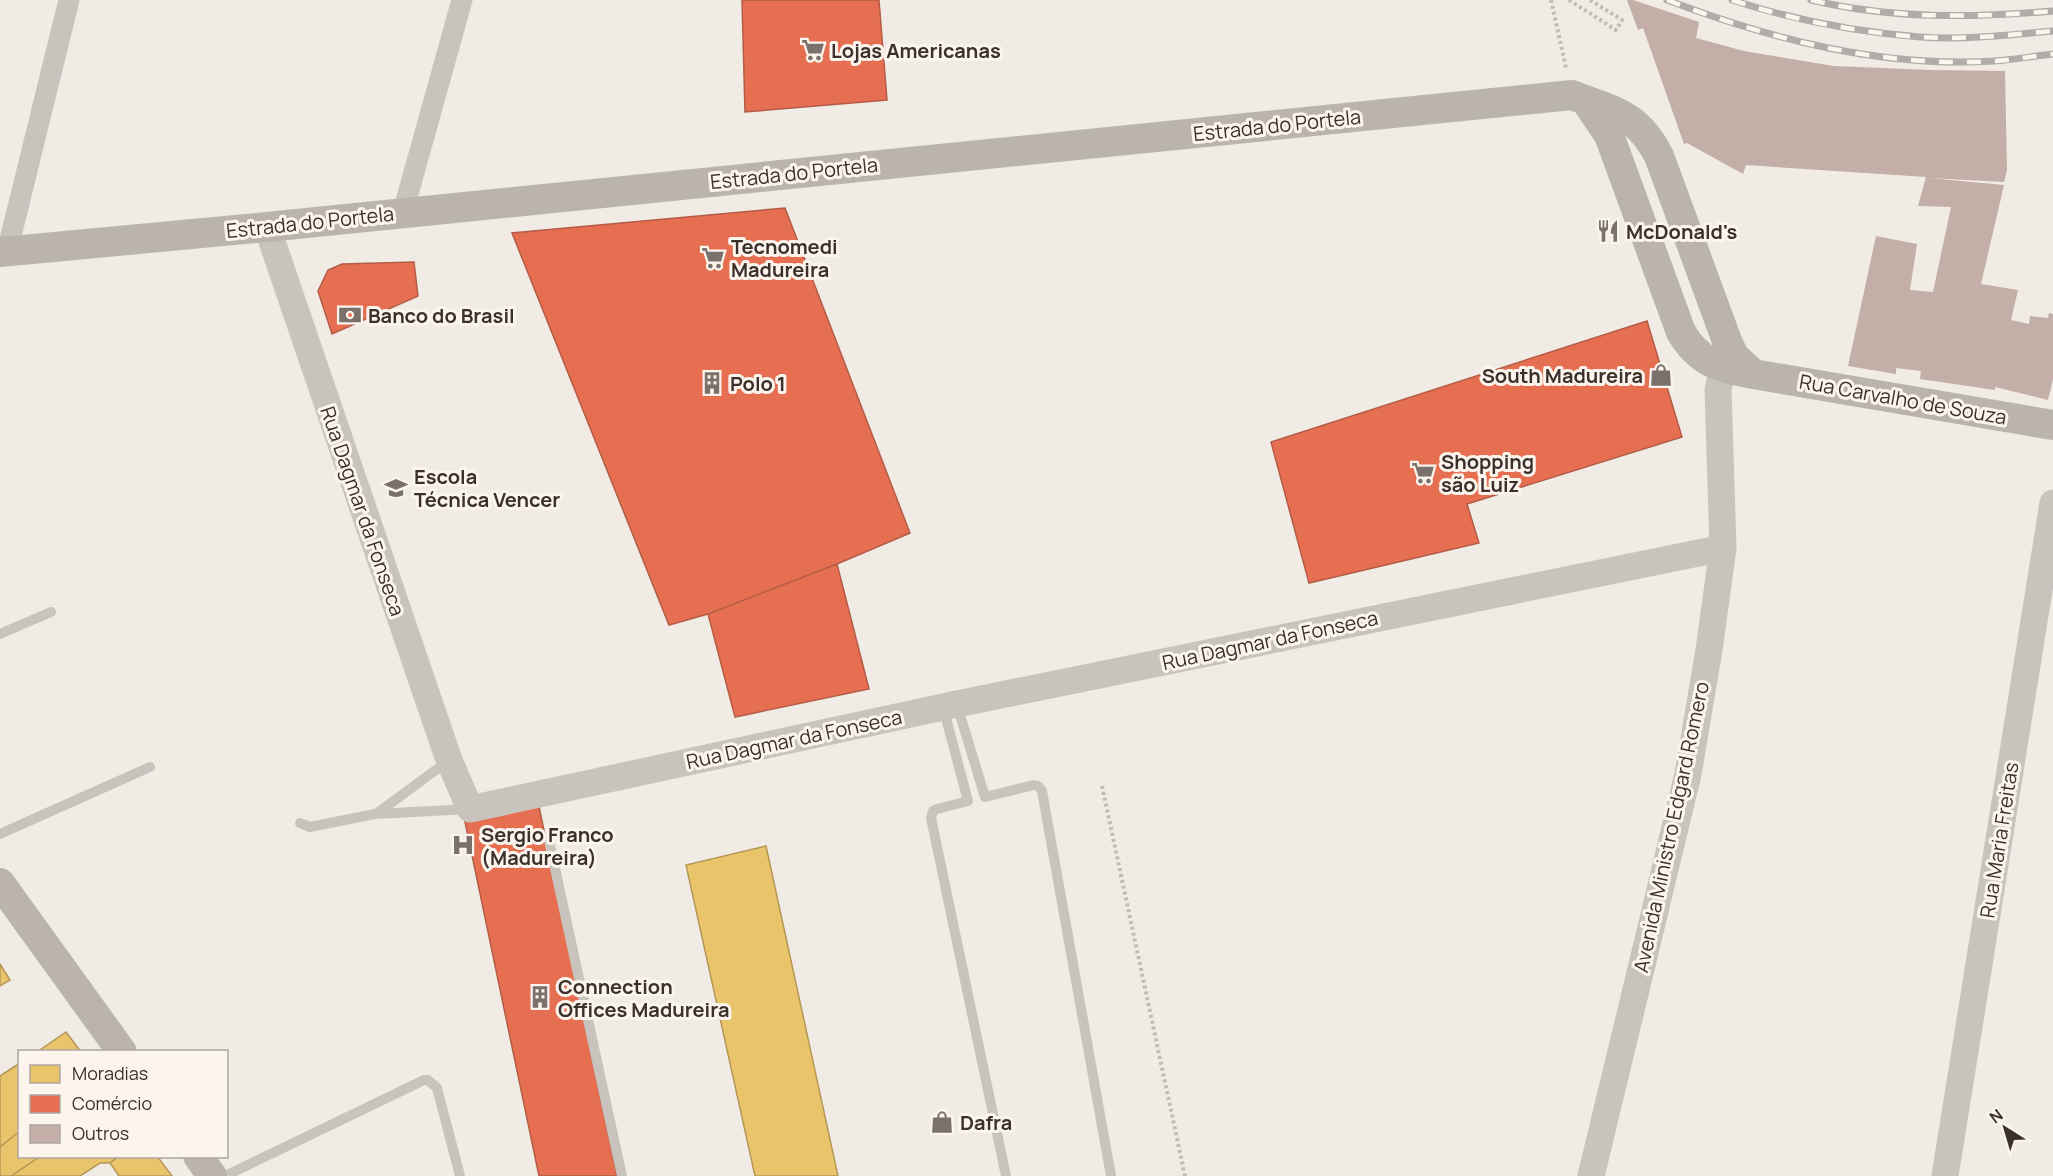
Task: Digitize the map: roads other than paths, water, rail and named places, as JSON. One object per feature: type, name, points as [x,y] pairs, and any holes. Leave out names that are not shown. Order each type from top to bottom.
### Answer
[{"type":"main road","name":"Estrada do Portela","points":[[4,252],[1579,98]]},
{"type":"main road","points":[[1579,98],[1626,116],[1653,143],[1727,341],[1741,372]]},
{"type":"main road","points":[[1579,98],[1609,135],[1681,332],[1690,347],[1704,360],[1741,372]]},
{"type":"main road","name":"Rua Carvalho de Souza","points":[[1741,372],[2053,425]]},
{"type":"main road","points":[[0,883],[121,1050]]},
{"type":"main road","points":[[199,1158],[212,1176]]},
{"type":"street","points":[[4,252],[69,0]]},
{"type":"street","points":[[403,212],[462,0]]},
{"type":"street","name":"Rua Dagmar da Fonseca","points":[[267,227],[449,760],[470,809],[950,705],[1723,548]]},
{"type":"street","name":"Avenida Ministro Edgard Romero","points":[[1591,1176],[1688,774],[1710,650],[1723,548],[1718,389],[1721,378],[1741,372]]},
{"type":"street","name":"Rua Maria Freitas","points":[[1945,1176],[2053,503]]},
{"type":"lane","points":[[0,633],[51,612]]},
{"type":"lane","points":[[950,705],[985,797]]},
{"type":"lane","points":[[950,705],[968,801]]},
{"type":"lane","points":[[375,814],[449,760]]},
{"type":"lane","points":[[0,834],[150,767]]},
{"type":"lane","points":[[1006,1176],[931,818],[933,810],[1034,785],[1042,791],[1111,1176]]},
{"type":"lane","points":[[300,823],[310,827],[375,814],[470,809]]},
{"type":"lane","points":[[548,836],[622,1176]]},
{"type":"lane","points":[[225,1176],[428,1080],[437,1088],[460,1176]]},
{"type":"railway","points":[[1667,0],[1786,38],[1868,55],[1952,62],[2001,60],[2053,54]]},
{"type":"railway","points":[[1732,0],[1801,19],[1896,35],[1953,38],[2053,31]]},
{"type":"railway","points":[[1811,0],[1901,14],[1962,16],[2053,11]]},
{"type":"place","name":"Lojas Americanas","points":[[813,50]]},
{"type":"place","name":"McDonald's","points":[[1608,231]]},
{"type":"place","name":"Tecnomedi Madureira","points":[[713,258]]},
{"type":"place","name":"Banco do Brasil","points":[[350,315]]},
{"type":"place","name":"South Madureira","points":[[1661,375]]},
{"type":"place","name":"Polo 1","points":[[712,383]]},
{"type":"place","name":"Shopping são Luiz","points":[[1423,473]]},
{"type":"place","name":"Escola Técnica Vencer","points":[[396,488]]},
{"type":"place","name":"Sergio Franco (Madureira)","points":[[463,845]]},
{"type":"place","name":"Connection Offices Madureira","points":[[540,997]]},
{"type":"place","name":"Dafra","points":[[942,1122]]}]
